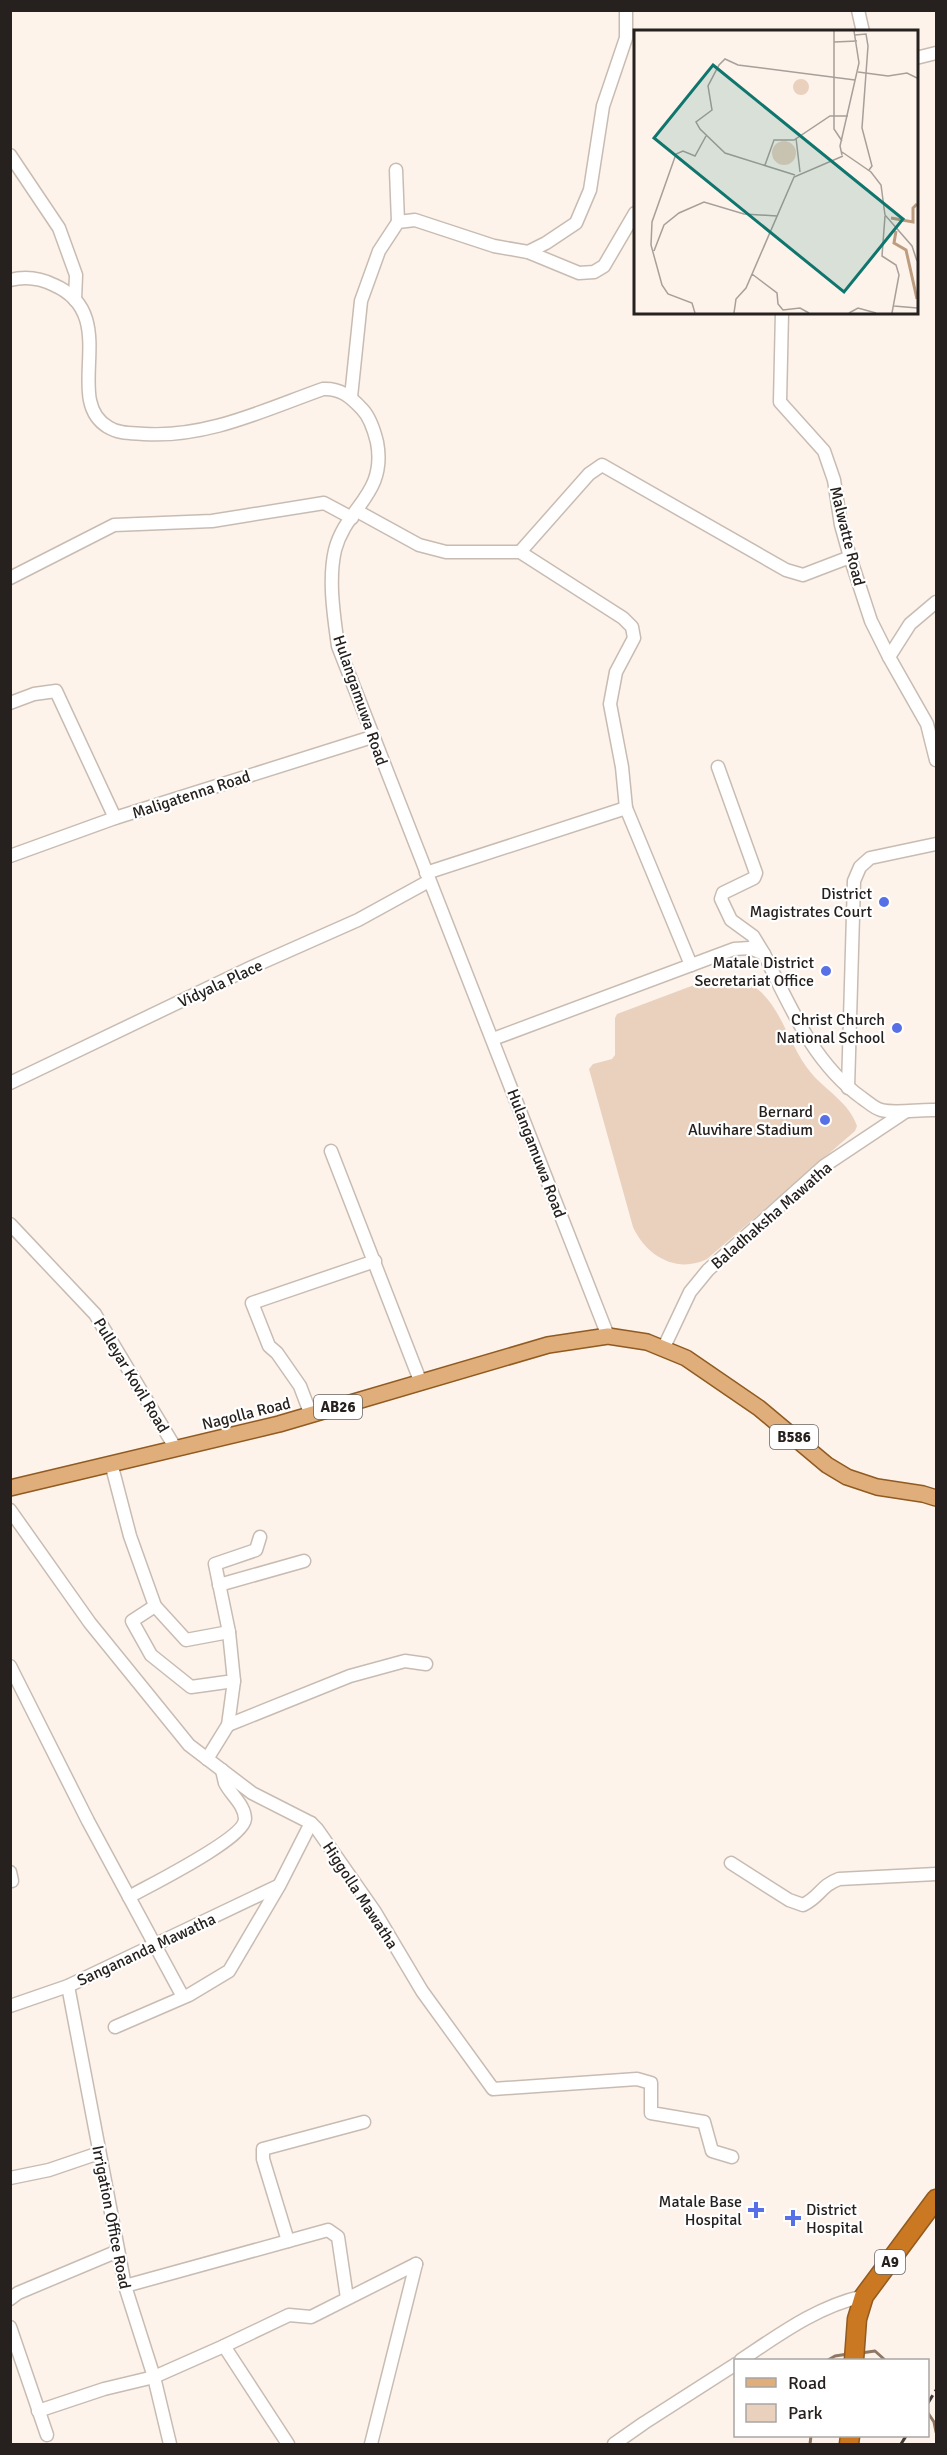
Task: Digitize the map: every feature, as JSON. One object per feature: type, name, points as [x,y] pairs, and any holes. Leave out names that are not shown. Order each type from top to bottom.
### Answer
[{"type":"highway","name":"A9","points":[[854,2359],[856,2331],[864,2296],[936,2199]]},
{"type":"main road","name":"Nagolla Road","points":[[10,1488],[311,1415],[548,1345],[608,1336],[631,1338],[664,1347]]},
{"type":"main road","name":"B586","points":[[664,1347],[686,1358],[727,1386],[837,1472],[868,1484],[936,1498]]},
{"type":"street","points":[[528,252],[576,223],[590,189],[603,106],[626,38],[626,10]]},
{"type":"street","points":[[858,10],[863,30]]},
{"type":"street","points":[[917,58],[936,53]]},
{"type":"street","points":[[10,155],[59,228],[76,275],[75,300]]},
{"type":"street","points":[[10,280],[21,277],[44,280],[63,288],[84,311],[91,335],[88,377],[92,403],[96,414],[107,426],[121,432],[167,436],[212,429],[323,389],[333,388],[351,397],[361,301],[380,251],[398,222],[396,170]]},
{"type":"street","points":[[398,222],[415,220],[494,246],[528,252],[579,273],[594,272],[604,266],[634,215]]},
{"type":"street","name":"Malwatte Road","points":[[782,314],[780,402],[824,451],[834,480],[850,557],[871,621],[927,724],[936,760]]},
{"type":"street","name":"Hulangamuwa Road","points":[[351,397],[366,414],[375,434],[379,454],[375,482],[339,538],[334,552],[332,606],[338,646],[608,1336]]},
{"type":"street","points":[[520,552],[589,474],[602,465],[786,570],[803,575],[850,557]]},
{"type":"street","points":[[10,578],[114,525],[212,521],[324,502],[419,545],[446,552],[520,552],[624,618],[632,627],[634,638],[616,672],[610,704],[622,767],[626,808],[691,965]]},
{"type":"street","points":[[889,657],[909,624],[936,602]]},
{"type":"street","points":[[10,703],[34,694],[56,691],[115,819]]},
{"type":"street","name":"Maligatenna Road","points":[[10,856],[115,819],[372,737]]},
{"type":"street","points":[[718,767],[756,873],[754,878],[723,893],[721,899],[731,920],[753,936],[764,954],[805,1037],[826,1065],[848,1088],[878,1109],[889,1112],[936,1110]]},
{"type":"street","name":"Vidyala Place","points":[[10,1083],[252,967],[358,921],[428,877],[626,808]]},
{"type":"street","points":[[848,1088],[854,881],[860,867],[870,858],[936,844]]},
{"type":"street","points":[[493,1039],[734,949],[750,948],[764,954]]},
{"type":"street","name":"Baladhaksha Mawatha","points":[[664,1347],[690,1292],[708,1270],[824,1166],[909,1110]]},
{"type":"street","points":[[331,1151],[421,1383]]},
{"type":"street","name":"Pulleyar Kovil Road","points":[[10,1224],[95,1314],[176,1449]]},
{"type":"street","points":[[311,1415],[300,1386],[277,1353],[269,1346],[252,1303],[375,1261]]},
{"type":"street","points":[[111,1463],[130,1536],[155,1606],[186,1640],[229,1632]]},
{"type":"street","name":"Higgolla Mawatha","points":[[10,1510],[90,1623],[189,1745],[252,1794],[311,1823],[317,1829],[375,1912],[422,1991],[493,2089],[637,2079],[651,2083],[651,2113],[704,2122],[712,2151],[732,2157]]},
{"type":"street","points":[[207,1759],[228,1725],[234,1682],[229,1632],[215,1564],[255,1550],[260,1537]]},
{"type":"street","points":[[219,1585],[304,1561]]},
{"type":"street","points":[[155,1606],[132,1621],[151,1654],[191,1687],[234,1682]]},
{"type":"street","points":[[228,1725],[350,1676],[405,1660],[426,1664]]},
{"type":"street","points":[[10,1666],[183,1998]]},
{"type":"street","points":[[129,1897],[216,1849],[240,1830],[244,1823],[244,1812],[225,1783],[222,1770]]},
{"type":"street","points":[[115,2027],[183,1998],[229,1971],[279,1886],[311,1823]]},
{"type":"street","points":[[731,1863],[789,1900],[803,1905],[815,1899],[826,1884],[839,1879],[936,1874]]},
{"type":"street","name":"Sangananda Mawatha","points":[[10,2006],[68,1986],[279,1886]]},
{"type":"street","name":"Irrigation Office Road","points":[[68,1986],[125,2286],[154,2377],[170,2445]]},
{"type":"street","points":[[288,2241],[263,2159],[263,2149],[364,2122]]},
{"type":"street","points":[[11,2178],[49,2170],[99,2153]]},
{"type":"street","points":[[125,2286],[328,2230],[338,2237],[347,2298]]},
{"type":"street","points":[[10,2300],[18,2293],[118,2251]]},
{"type":"street","points":[[38,2411],[105,2389],[154,2377],[289,2315],[311,2317],[416,2264],[371,2445]]},
{"type":"street","points":[[744,2359],[786,2330],[822,2310],[864,2296]]},
{"type":"street","points":[[10,2327],[47,2435]]},
{"type":"street","points":[[224,2346],[288,2445]]},
{"type":"street","points":[[614,2445],[734,2365]]},
{"type":"green space","points":[[718,976],[741,980],[761,992],[776,1011],[798,1054],[812,1074],[844,1104],[857,1126],[855,1131],[707,1259],[696,1263],[674,1263],[654,1254],[633,1227],[589,1069],[593,1064],[612,1059],[615,1055],[615,1018],[617,1014]]},
{"type":"waterway","points":[[861,2353],[875,2351],[884,2359]]},
{"type":"waterway","points":[[830,2359],[848,2354]]},
{"type":"waterway","points":[[929,2414],[934,2422],[936,2432]]},
{"type":"waterway","points":[[810,2444],[811,2437]]},
{"type":"railway","points":[[929,2401],[936,2390]]},
{"type":"railway","points":[[901,2444],[905,2437]]},
{"type":"place","name":"District Magistrates Court","points":[[884,902]]},
{"type":"place","name":"Matale District Secretariat Office","points":[[826,971]]},
{"type":"place","name":"Christ Church National School","points":[[897,1028]]},
{"type":"place","name":"Bernard Aluvihare Stadium","points":[[825,1120]]},
{"type":"place","name":"Matale Base Hospital","points":[[756,2210]]},
{"type":"place","name":"District Hospital","points":[[793,2218]]}]
